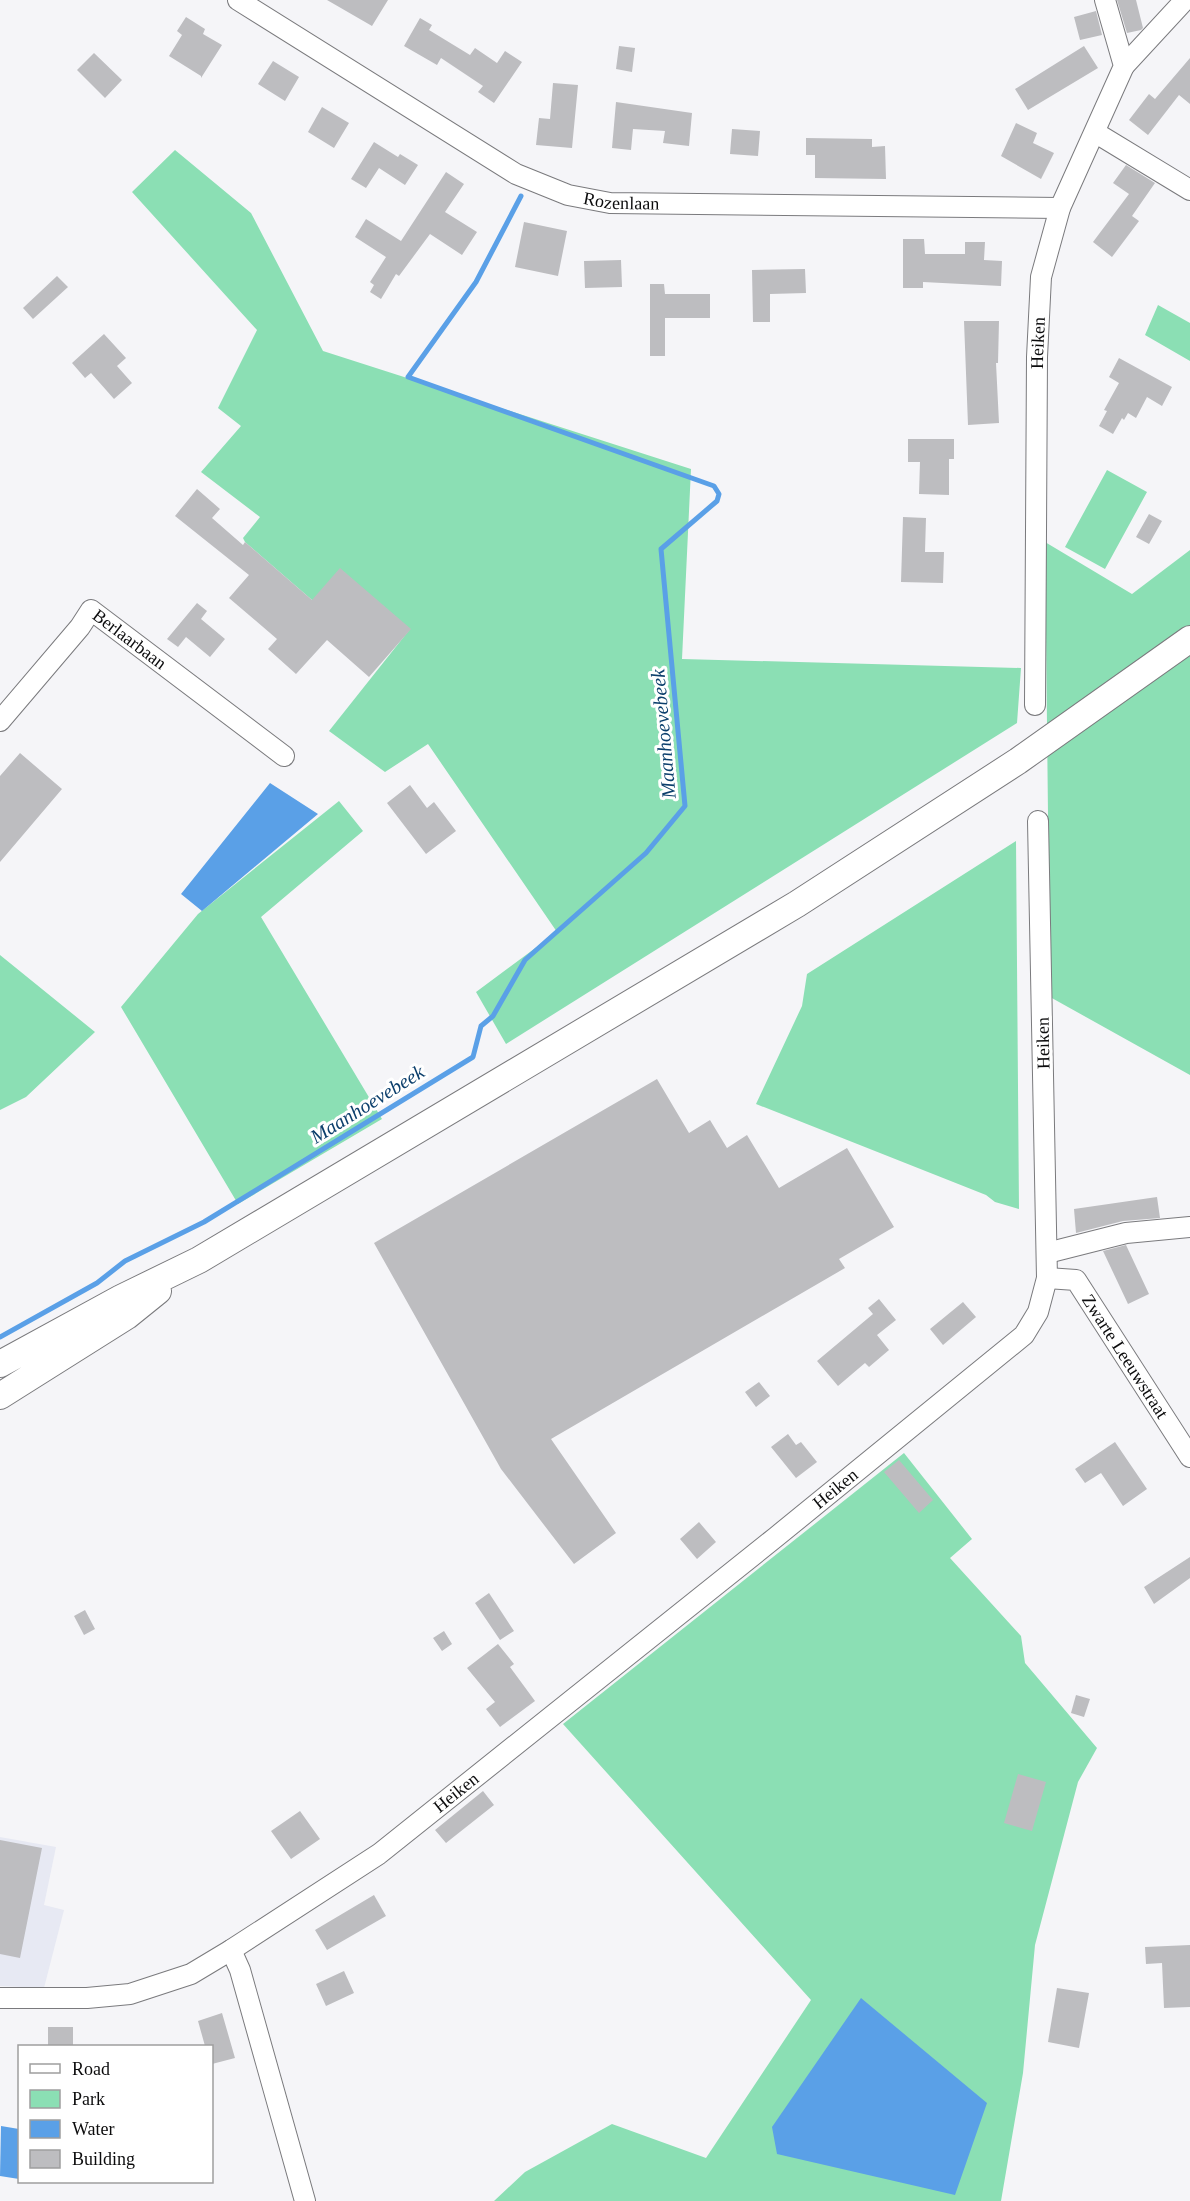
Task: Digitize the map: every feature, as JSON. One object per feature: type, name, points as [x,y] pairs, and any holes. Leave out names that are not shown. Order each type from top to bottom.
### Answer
[{"type":"main road","points":[[0,1364],[121,1298],[199,1260],[797,904],[1054,737],[1190,639]]},
{"type":"main road","points":[[0,1396],[127,1316],[199,1260]]},
{"type":"street","name":"Rozenlaan","points":[[238,0],[516,174],[568,195],[610,203],[1060,208]]},
{"type":"street","points":[[1105,0],[1125,66]]},
{"type":"street","name":"Heiken","points":[[1035,705],[1037,357],[1041,277],[1060,208],[1125,66],[1185,0]]},
{"type":"street","points":[[1096,133],[1190,190]]},
{"type":"street","name":"Berlaarbaan","points":[[0,721],[80,627],[91,610],[284,756]]},
{"type":"street","name":"Heiken","points":[[0,1998],[87,1998],[130,1994],[191,1974],[231,1950],[378,1854],[1024,1335],[1038,1312],[1047,1278],[1038,821]]},
{"type":"street","points":[[1047,1253],[1126,1233],[1190,1227]]},
{"type":"street","name":"Zwarte Leeuwstraat","points":[[1047,1278],[1076,1281],[1190,1457]]},
{"type":"street","points":[[231,1950],[240,1970],[305,2201]]},
{"type":"shaded area","points":[[0,1837],[56,1847],[44,1905],[64,1910],[44,1988],[0,1986]]},
{"type":"green space","points":[[175,150],[251,213],[323,351],[691,469],[682,659],[1021,668],[1017,723],[506,1044],[476,992],[557,932],[428,744],[385,772],[329,731],[410,629],[312,600],[245,542],[243,538],[260,517],[201,472],[241,426],[218,408],[257,330],[132,192]]},
{"type":"green space","points":[[1158,305],[1190,323],[1190,361],[1145,335]]},
{"type":"green space","points":[[1107,470],[1147,492],[1105,569],[1065,547]]},
{"type":"green space","points":[[1045,542],[1132,594],[1190,550],[1190,1075],[1050,997]]},
{"type":"green space","points":[[339,801],[363,831],[261,917],[382,1119],[238,1204],[121,1007],[198,914]]},
{"type":"green space","points":[[1016,841],[1019,1209],[995,1202],[986,1195],[756,1104],[802,1006],[807,974]]},
{"type":"green space","points":[[0,955],[95,1032],[26,1097],[0,1110]]},
{"type":"green space","points":[[904,1453],[972,1539],[950,1558],[1021,1636],[1025,1663],[1097,1748],[1078,1782],[1035,1945],[1023,2073],[1001,2201],[494,2201],[525,2172],[612,2124],[706,2158],[811,2000],[563,1724]]},
{"type":"water","points":[[270,783],[318,814],[202,911],[181,894]]},
{"type":"water","points":[[861,1998],[987,2103],[955,2195],[777,2154],[772,2127]]},
{"type":"water","points":[[1,2126],[18,2129],[18,2179],[0,2176]]},
{"type":"building","points":[[327,0],[388,0],[372,26]]},
{"type":"building","points":[[1117,0],[1136,0],[1143,28],[1141,30],[1127,33]]},
{"type":"building","points":[[1096,11],[1102,35],[1080,40],[1074,17]]},
{"type":"building","points":[[186,17],[205,29],[203,34],[222,45],[201,78],[169,56],[182,35],[177,31]]},
{"type":"building","points":[[420,18],[432,25],[429,30],[470,55],[475,48],[497,63],[505,51],[522,62],[494,103],[478,92],[483,86],[441,58],[437,65],[404,46]]},
{"type":"building","points":[[619,46],[635,48],[632,72],[616,69]]},
{"type":"building","points":[[1084,46],[1098,68],[1028,110],[1015,89]]},
{"type":"building","points":[[94,53],[122,80],[105,98],[77,70]]},
{"type":"building","points":[[1190,58],[1190,104],[1179,95],[1148,135],[1129,120],[1149,94],[1155,99]]},
{"type":"building","points":[[273,61],[299,77],[285,101],[258,84]]},
{"type":"building","points":[[553,83],[578,85],[572,148],[536,145],[539,118],[550,119]]},
{"type":"building","points":[[616,102],[692,113],[689,146],[663,143],[665,131],[633,129],[631,150],[612,148]]},
{"type":"building","points":[[322,107],[349,123],[334,148],[308,132]]},
{"type":"building","points":[[1016,123],[1037,133],[1033,143],[1054,153],[1041,179],[1001,156]]},
{"type":"building","points":[[732,129],[760,131],[758,156],[730,154]]},
{"type":"building","points":[[806,138],[872,139],[872,147],[885,146],[886,179],[815,178],[815,155],[806,155]]},
{"type":"building","points":[[374,142],[398,157],[400,154],[418,165],[405,185],[379,168],[366,188],[351,179]]},
{"type":"building","points":[[1126,165],[1155,183],[1132,216],[1139,221],[1112,257],[1093,242],[1129,194],[1113,183]]},
{"type":"building","points":[[446,172],[464,184],[445,212],[477,232],[462,255],[430,234],[399,276],[396,274],[381,299],[370,292],[374,285],[370,282],[386,257],[355,237],[366,219],[401,241]]},
{"type":"building","points":[[524,222],[567,231],[558,276],[515,267]]},
{"type":"building","points":[[903,239],[924,239],[925,254],[965,254],[965,242],[985,242],[984,260],[1002,261],[1001,286],[923,282],[923,288],[903,288]]},
{"type":"building","points":[[621,260],[622,287],[585,288],[584,261]]},
{"type":"building","points":[[805,269],[806,293],[770,294],[770,322],[753,322],[752,270]]},
{"type":"building","points":[[57,276],[68,287],[33,319],[23,308]]},
{"type":"building","points":[[650,284],[664,284],[665,294],[710,294],[710,318],[665,318],[665,356],[650,356]]},
{"type":"building","points":[[964,321],[999,321],[998,363],[996,363],[999,423],[968,425]]},
{"type":"building","points":[[104,334],[126,358],[117,366],[132,383],[114,399],[91,373],[85,378],[72,363]]},
{"type":"building","points":[[1119,358],[1172,387],[1162,406],[1147,397],[1136,418],[1128,413],[1124,420],[1122,418],[1113,434],[1099,426],[1107,411],[1104,410],[1119,383],[1109,377]]},
{"type":"building","points":[[908,439],[954,439],[954,459],[949,459],[949,495],[919,494],[920,462],[908,462]]},
{"type":"building","points":[[197,489],[220,509],[212,518],[243,545],[245,542],[312,600],[340,568],[411,629],[369,677],[327,640],[296,674],[268,649],[277,639],[229,598],[249,575],[175,516]]},
{"type":"building","points":[[1149,514],[1162,521],[1149,544],[1136,537]]},
{"type":"building","points":[[903,517],[926,518],[925,552],[944,552],[943,583],[901,582]]},
{"type":"building","points":[[197,603],[207,611],[201,619],[225,639],[210,657],[186,637],[178,647],[167,639]]},
{"type":"building","points":[[20,753],[62,789],[0,862],[0,776]]},
{"type":"building","points":[[410,785],[427,808],[434,802],[456,831],[426,854],[387,803]]},
{"type":"building","points":[[657,1079],[689,1133],[710,1120],[727,1148],[747,1135],[779,1188],[847,1148],[894,1227],[839,1259],[845,1268],[551,1439],[616,1533],[574,1564],[501,1469],[374,1243]]},
{"type":"building","points":[[1157,1197],[1160,1218],[1123,1221],[1076,1233],[1074,1209]]},
{"type":"building","points":[[1126,1245],[1149,1294],[1128,1304],[1103,1251]]},
{"type":"building","points":[[879,1299],[896,1320],[877,1335],[889,1350],[869,1367],[865,1363],[838,1386],[817,1361],[873,1314],[868,1308]]},
{"type":"building","points":[[963,1302],[976,1317],[943,1345],[930,1329]]},
{"type":"building","points":[[759,1382],[770,1396],[756,1407],[745,1392]]},
{"type":"building","points":[[788,1434],[796,1445],[801,1442],[817,1462],[796,1478],[771,1447]]},
{"type":"building","points":[[1115,1442],[1147,1489],[1123,1506],[1101,1473],[1085,1483],[1075,1469]]},
{"type":"building","points":[[899,1460],[933,1500],[919,1513],[884,1472]]},
{"type":"building","points":[[699,1522],[716,1542],[697,1559],[680,1539]]},
{"type":"building","points":[[1190,1557],[1190,1578],[1154,1604],[1144,1587]]},
{"type":"building","points":[[489,1593],[514,1631],[500,1640],[475,1603]]},
{"type":"building","points":[[85,1610],[95,1629],[84,1635],[74,1616]]},
{"type":"building","points":[[444,1631],[452,1644],[442,1651],[433,1638]]},
{"type":"building","points":[[498,1644],[514,1664],[510,1667],[535,1701],[500,1727],[486,1709],[495,1702],[467,1668]]},
{"type":"building","points":[[1076,1695],[1090,1699],[1084,1717],[1071,1713]]},
{"type":"building","points":[[1018,1774],[1046,1782],[1032,1831],[1004,1823]]},
{"type":"building","points":[[483,1791],[494,1805],[446,1843],[435,1830]]},
{"type":"building","points":[[300,1811],[320,1839],[291,1859],[271,1831]]},
{"type":"building","points":[[0,1840],[42,1848],[20,1958],[0,1954]]},
{"type":"building","points":[[374,1895],[386,1916],[327,1950],[315,1930]]},
{"type":"building","points":[[1190,1945],[1190,2007],[1164,2008],[1162,1963],[1146,1964],[1145,1947]]},
{"type":"building","points":[[344,1971],[354,1993],[326,2006],[316,1984]]},
{"type":"building","points":[[1057,1988],[1089,1993],[1079,2048],[1048,2042]]},
{"type":"building","points":[[222,2013],[235,2058],[213,2064],[213,2045],[205,2045],[198,2021]]},
{"type":"building","points":[[48,2027],[73,2027],[73,2045],[48,2045]]},
{"type":"waterway","name":"Maanhoevebeek","points":[[0,1337],[97,1283],[125,1261],[204,1222],[473,1057],[481,1026],[493,1016],[525,960],[646,853],[685,806],[661,549],[717,501],[719,494],[714,486],[408,377],[476,282],[521,196]]}]
